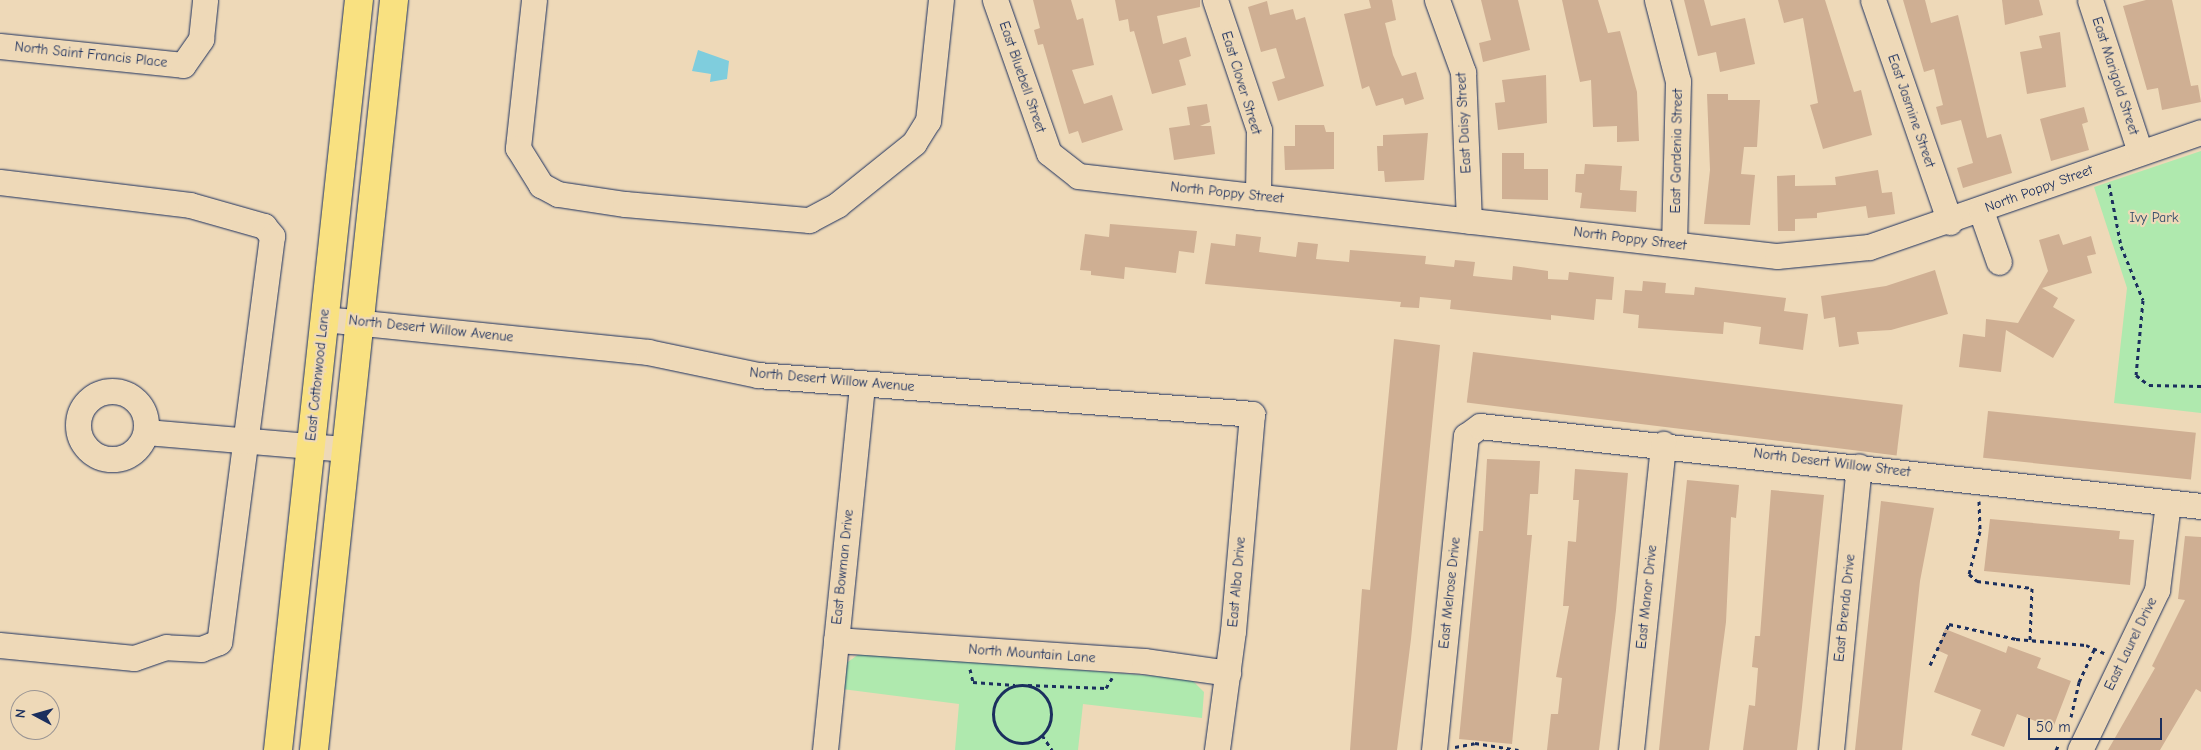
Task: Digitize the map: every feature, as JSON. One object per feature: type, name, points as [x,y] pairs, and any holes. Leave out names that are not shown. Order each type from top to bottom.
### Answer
[{"type":"main road","name":"East Cottonwood Lane","points":[[278,750],[359,0]]},
{"type":"main road","points":[[314,750],[394,0]]},
{"type":"street","name":"North Saint Francis Place","points":[[0,46],[183,65],[201,39],[205,0]]},
{"type":"street","points":[[534,0],[518,148],[541,185],[558,194],[625,204],[809,220],[837,205],[914,143],[928,120],[941,0]]},
{"type":"street","name":"East Bluebell Street","points":[[995,0],[1049,153]]},
{"type":"street","name":"East Clover Street","points":[[1215,0],[1259,130],[1258,197]]},
{"type":"street","name":"East Daisy Street","points":[[1437,0],[1463,72],[1470,221]]},
{"type":"street","name":"East Gardenia Street","points":[[1657,0],[1678,81],[1674,244]]},
{"type":"street","name":"East Jasmine Street","points":[[1873,0],[1950,222]]},
{"type":"street","name":"East Marigold Street","points":[[2090,0],[2140,152]]},
{"type":"street","name":"North Poppy Street","points":[[1049,153],[1078,176],[1777,256],[1869,247],[1950,222],[2140,152],[2201,132]]},
{"type":"street","points":[[0,182],[190,205],[264,226],[272,236],[219,642],[201,649],[166,647],[134,658],[0,645]]},
{"type":"street","points":[[1980,211],[1999,262]]},
{"type":"street","name":"North Desert Willow Avenue","points":[[324,319],[648,352],[758,375],[1252,414]]},
{"type":"street","name":"East Bowman Drive","points":[[825,750],[862,384]]},
{"type":"street","name":"East Alba Drive","points":[[1217,750],[1228,673],[1252,414]]},
{"type":"street","name":"North Desert Willow Street","points":[[1466,436],[1480,426],[1663,444],[2201,506]]},
{"type":"street","points":[[146,432],[346,449]]},
{"type":"street","name":"East Melrose Drive","points":[[1434,747],[1466,436]]},
{"type":"street","name":"East Manor Drive","points":[[1631,750],[1663,444]]},
{"type":"street","name":"East Brenda Drive","points":[[1831,750],[1859,466]]},
{"type":"street","name":"East Laurel Drive","points":[[2071,744],[2122,664],[2157,590],[2168,502]]},
{"type":"street","name":"North Mountain Lane","points":[[836,640],[1144,661],[1228,673]]},
{"type":"path","points":[[2109,185],[2121,246],[2144,300],[2136,375],[2149,385],[2201,386]]},
{"type":"path","points":[[1982,481],[1980,531],[1969,574],[1977,581],[2032,588],[2030,640]]},
{"type":"path","points":[[1930,665],[1946,625],[2030,640],[2095,648],[2122,664]]},
{"type":"path","points":[[2068,726],[2079,682],[2095,648]]},
{"type":"path","points":[[971,665],[973,682],[1016,685],[1106,688],[1112,672]]},
{"type":"path","points":[[1016,685],[995,702],[998,730],[1014,742],[1042,735]]},
{"type":"path","points":[[1025,685],[1041,692],[1050,708],[1042,735]]},
{"type":"path","points":[[1042,735],[1052,750]]},
{"type":"path","points":[[1434,747],[1452,748],[1474,743],[1518,750]]},
{"type":"path","points":[[2056,750],[2071,744]]},
{"type":"green space","name":"Ivy Park","points":[[2201,151],[2201,413],[2114,403],[2127,288],[2094,187]]},
{"type":"green space","points":[[862,652],[1191,679],[1204,692],[1202,718],[1083,704],[1078,750],[955,750],[959,704],[842,689],[845,664]]},
{"type":"water","points":[[698,50],[729,61],[727,79],[710,82],[711,74],[692,71]]},
{"type":"building","points":[[1033,0],[1071,0],[1077,20],[1083,18],[1094,65],[1072,70],[1084,104],[1112,95],[1123,130],[1082,143],[1078,131],[1069,134],[1043,44],[1038,45],[1034,30],[1040,28]]},
{"type":"building","points":[[1115,0],[1200,0],[1200,7],[1157,16],[1163,44],[1186,37],[1191,56],[1179,60],[1186,85],[1152,94],[1134,31],[1130,32],[1128,19],[1119,21]]},
{"type":"building","points":[[1369,0],[1392,0],[1396,20],[1385,23],[1393,55],[1402,76],[1416,72],[1424,99],[1405,105],[1403,98],[1376,106],[1369,86],[1362,89],[1344,14],[1371,8]]},
{"type":"building","points":[[1481,0],[1518,0],[1530,50],[1483,62],[1479,43],[1491,40]]},
{"type":"building","points":[[1562,0],[1598,0],[1608,33],[1620,31],[1637,92],[1639,141],[1617,142],[1617,126],[1593,127],[1591,80],[1580,82]]},
{"type":"building","points":[[1684,0],[1704,0],[1711,26],[1745,18],[1755,64],[1720,72],[1716,52],[1698,56]]},
{"type":"building","points":[[1778,0],[1825,0],[1854,92],[1861,90],[1872,135],[1823,149],[1810,105],[1818,103],[1803,18],[1784,23]]},
{"type":"building","points":[[1903,0],[1925,0],[1931,23],[1958,15],[1987,138],[2001,134],[2012,173],[1963,188],[1957,168],[1973,163],[1961,120],[1941,125],[1936,107],[1943,105],[1934,69],[1924,72]]},
{"type":"building","points":[[2002,0],[2039,0],[2043,15],[2005,25]]},
{"type":"building","points":[[2146,0],[2172,0],[2191,86],[2198,85],[2201,102],[2162,110],[2158,88],[2147,90],[2123,6]]},
{"type":"building","points":[[1267,1],[1270,15],[1293,9],[1296,20],[1305,17],[1324,86],[1278,101],[1272,82],[1285,78],[1276,48],[1261,52],[1248,7]]},
{"type":"building","points":[[2060,32],[2066,87],[2027,94],[2020,52],[2042,48],[2039,36]]},
{"type":"building","points":[[1546,75],[1547,123],[1498,130],[1495,103],[1505,102],[1502,80]]},
{"type":"building","points":[[1707,94],[1728,94],[1728,100],[1760,100],[1757,147],[1744,147],[1741,174],[1755,175],[1750,225],[1704,224],[1710,170]]},
{"type":"building","points":[[1207,104],[1210,122],[1200,126],[1211,126],[1215,154],[1174,160],[1169,128],[1190,125],[1187,107]]},
{"type":"building","points":[[2084,107],[2088,122],[2082,124],[2089,150],[2051,161],[2040,119]]},
{"type":"building","points":[[1295,125],[1324,125],[1326,132],[1334,132],[1334,169],[1285,170],[1284,146],[1295,146]]},
{"type":"building","points":[[1428,133],[1424,180],[1385,182],[1384,171],[1378,171],[1377,146],[1383,146],[1383,135]]},
{"type":"building","points":[[1502,153],[1524,153],[1524,169],[1548,169],[1548,200],[1502,199]]},
{"type":"building","points":[[1585,164],[1622,166],[1620,190],[1637,191],[1636,212],[1580,208],[1582,193],[1575,192],[1576,174],[1584,174]]},
{"type":"building","points":[[1878,170],[1882,193],[1892,192],[1895,214],[1868,218],[1866,206],[1817,213],[1817,218],[1795,219],[1795,231],[1778,231],[1777,176],[1795,175],[1795,186],[1836,185],[1835,177]]},
{"type":"building","points":[[1110,224],[1197,231],[1194,253],[1179,251],[1176,273],[1125,267],[1124,279],[1091,275],[1091,271],[1080,270],[1085,234],[1109,237]]},
{"type":"building","points":[[1236,234],[1261,237],[1259,252],[1296,257],[1298,242],[1318,244],[1316,259],[1349,262],[1350,250],[1426,256],[1425,264],[1454,267],[1455,260],[1475,262],[1473,276],[1512,280],[1513,266],[1548,271],[1548,279],[1568,280],[1569,272],[1614,277],[1612,300],[1596,299],[1594,320],[1551,315],[1551,320],[1450,309],[1451,300],[1420,297],[1419,308],[1400,307],[1401,302],[1205,284],[1211,243],[1235,246]]},
{"type":"building","points":[[2059,234],[2063,245],[2091,236],[2096,254],[2087,256],[2092,273],[2042,288],[2058,298],[2053,307],[2075,320],[2053,358],[2006,330],[2001,372],[1959,367],[1963,334],[1985,337],[1986,319],[2018,323],[2048,271],[2039,240]]},
{"type":"building","points":[[1935,270],[1948,314],[1891,330],[1857,332],[1859,344],[1839,347],[1835,317],[1824,319],[1821,296],[1886,286]]},
{"type":"building","points":[[1643,281],[1666,283],[1665,293],[1694,295],[1695,287],[1786,298],[1784,311],[1808,314],[1803,350],[1759,344],[1761,327],[1724,322],[1723,334],[1638,328],[1639,315],[1623,313],[1625,290],[1642,291]]},
{"type":"building","points":[[1394,339],[1440,345],[1411,639],[1397,750],[1350,750],[1362,589],[1370,590]]},
{"type":"building","points":[[1473,352],[1903,405],[1897,455],[1467,403]]},
{"type":"building","points":[[1988,411],[2196,433],[2191,480],[1983,458]]},
{"type":"building","points":[[1487,459],[1540,461],[1538,494],[1530,494],[1527,535],[1532,535],[1512,744],[1459,739],[1479,531],[1483,531]]},
{"type":"building","points":[[1575,469],[1628,473],[1616,610],[1599,750],[1547,750],[1551,714],[1558,714],[1562,678],[1556,677],[1569,606],[1563,606],[1568,541],[1576,542],[1579,500],[1573,500]]},
{"type":"building","points":[[1687,480],[1739,485],[1736,518],[1731,517],[1726,622],[1709,750],[1659,750]]},
{"type":"building","points":[[1771,490],[1824,495],[1802,707],[1797,750],[1743,750],[1749,705],[1755,706],[1758,668],[1752,667],[1755,636],[1760,636]]},
{"type":"building","points":[[1881,501],[1934,508],[1920,581],[1902,750],[1855,750]]},
{"type":"building","points":[[1990,519],[2120,531],[2119,539],[2134,540],[2130,585],[1984,571]]},
{"type":"building","points":[[2185,536],[2201,537],[2201,692],[2196,689],[2160,750],[2108,750],[2155,668],[2152,666],[2185,600],[2178,599]]},
{"type":"building","points":[[1945,629],[2006,653],[2008,646],[2041,658],[2037,668],[2071,681],[2053,728],[2017,714],[2004,747],[1971,735],[1981,710],[1934,692],[1948,655],[1937,650]]}]
